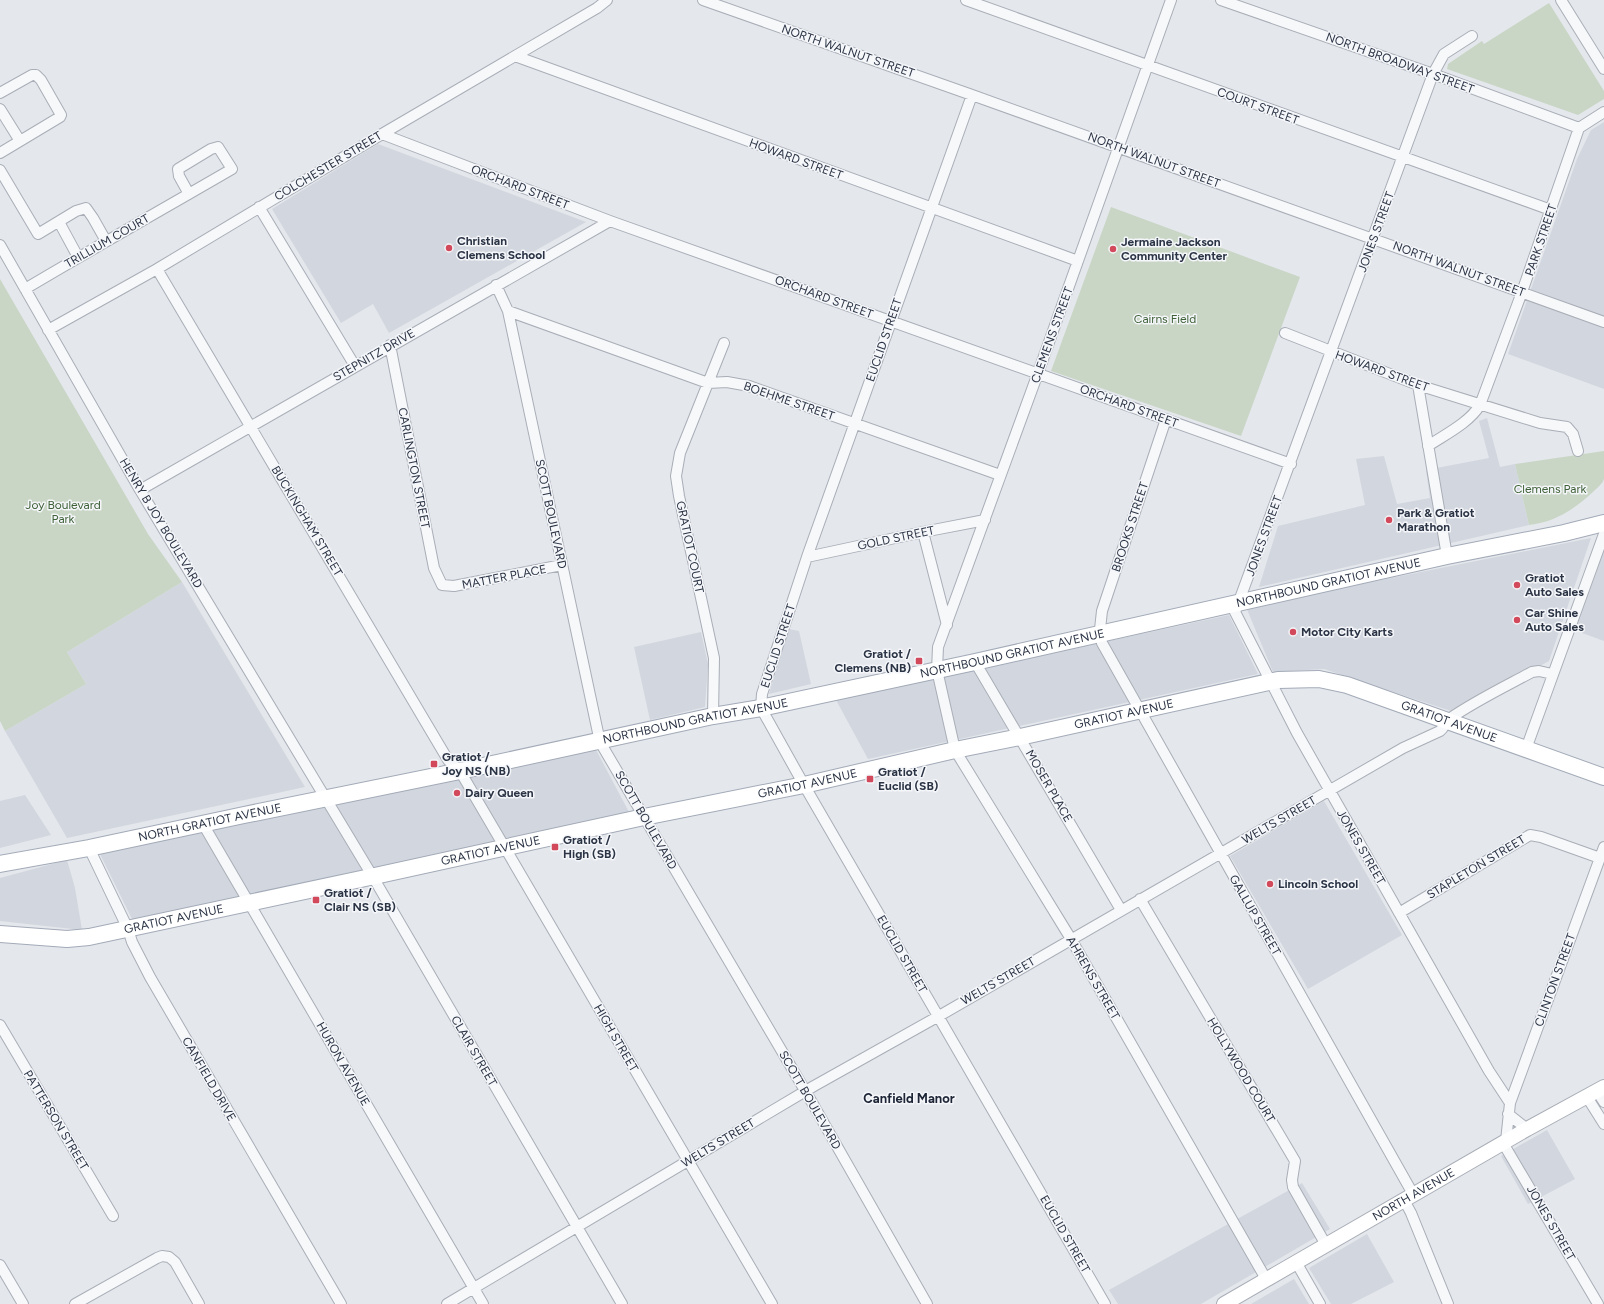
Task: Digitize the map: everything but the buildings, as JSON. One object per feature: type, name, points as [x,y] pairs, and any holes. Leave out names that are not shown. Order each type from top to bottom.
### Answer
[{"type":"main road","name":"NORTHBOUND GRATIOT AVENUE","points":[[420,779],[1100,635],[1447,556],[1564,533],[1604,522]]},
{"type":"main road","name":"GRATIOT AVENUE","points":[[0,934],[67,939],[89,937],[644,817],[804,785],[955,750],[1140,711],[1271,681],[1300,679],[1332,681],[1364,690],[1604,777]]},
{"type":"main road","name":"NORTH GRATIOT AVENUE","points":[[0,864],[89,848],[420,779]]},
{"type":"main road","name":"NORTH AVENUE","points":[[1224,1304],[1527,1129],[1598,1094]]},
{"type":"street","name":"COLCHESTER STREET","points":[[48,330],[157,269],[607,0]]},
{"type":"street","name":"NORTH WALNUT STREET","points":[[703,0],[1374,238],[1604,322]]},
{"type":"street","name":"COURT STREET","points":[[966,0],[1551,210]]},
{"type":"street","name":"CLEMENS STREET","points":[[937,670],[938,647],[1172,0]]},
{"type":"street","name":"NORTH BROADWAY STREET","points":[[1221,0],[1433,74],[1579,128]]},
{"type":"street","points":[[1561,0],[1604,69]]},
{"type":"street","name":"JONES STREET","points":[[1472,36],[1444,54],[1433,74],[1332,353],[1235,612],[1247,638],[1329,791],[1510,1103]]},
{"type":"street","name":"HOWARD STREET","points":[[515,56],[1078,261]]},
{"type":"street","points":[[0,93],[32,75],[36,75],[41,80],[61,115],[0,153]]},
{"type":"street","name":"EUCLID STREET","points":[[972,95],[807,557],[762,694],[761,708],[804,785],[1105,1304]]},
{"type":"street","points":[[0,109],[20,141]]},
{"type":"street","points":[[1579,128],[1604,112]]},
{"type":"street","name":"PARK STREET","points":[[1428,446],[1468,419],[1475,413],[1480,405],[1522,292],[1579,128]]},
{"type":"street","name":"ORCHARD STREET","points":[[382,134],[610,221],[1291,464]]},
{"type":"street","name":"TRILLIUM COURT","points":[[25,289],[78,257],[189,194],[232,169],[218,147],[211,149],[178,169],[179,176],[189,194]]},
{"type":"street","points":[[0,170],[38,234],[76,211],[86,208],[106,241]]},
{"type":"street","points":[[259,207],[355,366]]},
{"type":"street","name":"STEPNITZ DRIVE","points":[[140,490],[250,425],[610,221]]},
{"type":"street","points":[[59,222],[78,257]]},
{"type":"street","name":"HENRY B JOY BOULEVARD","points":[[0,245],[140,490],[325,798]]},
{"type":"street","name":"BUCKINGHAM STREET","points":[[157,269],[448,760],[460,771]]},
{"type":"street","name":"SCOTT BOULEVARD","points":[[496,286],[508,311],[600,742],[805,1091],[927,1304]]},
{"type":"street","name":"BOEHME STREET","points":[[508,311],[708,383],[727,382],[749,386],[1000,475]]},
{"type":"street","name":"HOWARD STREET","points":[[1285,333],[1332,353],[1418,385],[1540,423],[1566,427],[1573,434],[1578,451]]},
{"type":"street","name":"GRATIOT COURT","points":[[713,716],[714,658],[676,476],[680,453],[724,344]]},
{"type":"street","name":"CARLINGTON STREET","points":[[390,345],[434,568],[442,585],[446,586]]},
{"type":"street","points":[[1418,385],[1447,556]]},
{"type":"street","name":"BROOKS STREET","points":[[1100,635],[1102,611],[1166,419]]},
{"type":"street","name":"GOLD STREET","points":[[807,557],[985,520]]},
{"type":"street","points":[[923,532],[947,625]]},
{"type":"street","points":[[1526,749],[1604,534]]},
{"type":"street","name":"MATTER PLACE","points":[[446,586],[454,586],[562,565]]},
{"type":"street","name":"GALLUP STREET","points":[[1100,635],[1105,650],[1220,854],[1409,1197],[1411,1213],[1448,1304]]},
{"type":"street","name":"MOSER PLACE","points":[[975,662],[1121,910]]},
{"type":"street","name":"AHRENS STREET","points":[[937,670],[955,750],[1071,939],[1266,1279]]},
{"type":"street","name":"WELTS STREET","points":[[447,1304],[805,1091],[939,1016],[1403,748],[1440,731],[1447,720],[1532,672],[1539,671],[1552,674]]},
{"type":"street","name":"HIGH STREET","points":[[460,771],[772,1304]]},
{"type":"street","name":"CLAIR STREET","points":[[325,798],[622,1304]]},
{"type":"street","name":"HURON AVENUE","points":[[203,824],[483,1304]]},
{"type":"street","name":"STAPLETON STREET","points":[[1399,913],[1530,835],[1541,837],[1600,858]]},
{"type":"street","name":"CLINTON STREET","points":[[1505,1142],[1510,1103],[1604,847]]},
{"type":"street","name":"CANFIELD DRIVE","points":[[89,848],[128,929],[132,942],[150,977],[341,1304]]},
{"type":"street","name":"HOLLYWOOD COURT","points":[[1140,900],[1295,1161],[1292,1180],[1293,1187],[1326,1244]]},
{"type":"street","name":"PATTERSON STREET","points":[[0,1025],[113,1216]]},
{"type":"street","points":[[1598,1094],[1604,1124]]},
{"type":"street","points":[[1508,1114],[1527,1129]]},
{"type":"street","name":"JONES STREET","points":[[1505,1142],[1598,1304]]},
{"type":"street","points":[[74,1304],[151,1261],[165,1256],[172,1258],[175,1262],[199,1304]]},
{"type":"street","points":[[1296,1262],[1320,1304]]},
{"type":"street","points":[[0,1265],[23,1304]]},
{"type":"shaded area","points":[[1604,122],[1604,389],[1508,354],[1577,159],[1591,130]]},
{"type":"shaded area","points":[[378,144],[586,222],[389,333],[373,304],[341,323],[272,209]]},
{"type":"shaded area","points":[[1487,418],[1500,467],[1515,464],[1529,525],[1259,587],[1278,526],[1365,505],[1356,459],[1384,456],[1397,504],[1430,498],[1426,470],[1489,458],[1479,421]]},
{"type":"shaded area","points":[[1591,538],[1549,661],[1454,712],[1324,669],[1273,672],[1246,607]]},
{"type":"shaded area","points":[[1604,548],[1604,641],[1574,630]]},
{"type":"shaded area","points":[[182,582],[305,787],[67,838],[5,731],[86,684],[67,652]]},
{"type":"shaded area","points":[[1229,615],[1258,674],[868,759],[836,700]]},
{"type":"shaded area","points":[[789,629],[799,631],[811,684],[769,694]]},
{"type":"shaded area","points":[[701,632],[708,664],[705,707],[650,720],[634,647]]},
{"type":"shaded area","points":[[595,748],[629,812],[133,921],[100,854]]},
{"type":"shaded area","points":[[25,795],[51,835],[0,848],[0,801]]},
{"type":"shaded area","points":[[1324,801],[1402,935],[1308,989],[1230,856]]},
{"type":"shaded area","points":[[67,860],[75,888],[82,930],[0,921],[0,878]]},
{"type":"shaded area","points":[[1547,1130],[1575,1179],[1528,1204],[1501,1156]]},
{"type":"shaded area","points":[[1302,1183],[1330,1229],[1201,1304],[1118,1304],[1109,1290]]},
{"type":"shaded area","points":[[1367,1234],[1394,1282],[1351,1304],[1331,1304],[1309,1268]]},
{"type":"shaded area","points":[[1294,1279],[1309,1304],[1251,1304]]},
{"type":"green space","points":[[1549,3],[1604,91],[1604,99],[1578,115],[1447,69],[1448,64],[1482,41],[1484,44]]},
{"type":"green space","name":"Cairns Field","points":[[1111,207],[1300,277],[1241,436],[1051,371]]},
{"type":"green space","name":"Joy Boulevard Park","points":[[0,279],[148,534],[182,582],[67,652],[86,684],[5,731],[0,721]]},
{"type":"green space","name":"Clemens Park","points":[[1604,451],[1604,479],[1587,498],[1556,518],[1529,525],[1515,464]]},
{"type":"place","name":"Christian Clemens School","points":[[449,248]]},
{"type":"place","name":"Jermaine Jackson Community Center","points":[[1113,249]]},
{"type":"place","name":"Park & Gratiot Marathon","points":[[1389,520]]},
{"type":"place","name":"Gratiot Auto Sales","points":[[1517,585]]},
{"type":"place","name":"Car Shine Auto Sales","points":[[1517,620]]},
{"type":"place","name":"Motor City Karts","points":[[1293,632]]},
{"type":"place","name":"Gratiot / Clemens (NB)","points":[[919,661]]},
{"type":"place","name":"Gratiot / Joy NS (NB)","points":[[434,764]]},
{"type":"place","name":"Gratiot / Euclid (SB)","points":[[870,779]]},
{"type":"place","name":"Dairy Queen","points":[[457,793]]},
{"type":"place","name":"Gratiot / High (SB)","points":[[555,847]]},
{"type":"place","name":"Lincoln School","points":[[1270,884]]},
{"type":"place","name":"Gratiot / Clair NS (SB)","points":[[316,900]]},
{"type":"district","name":"Canfield Manor","points":[[909,1098]]}]
